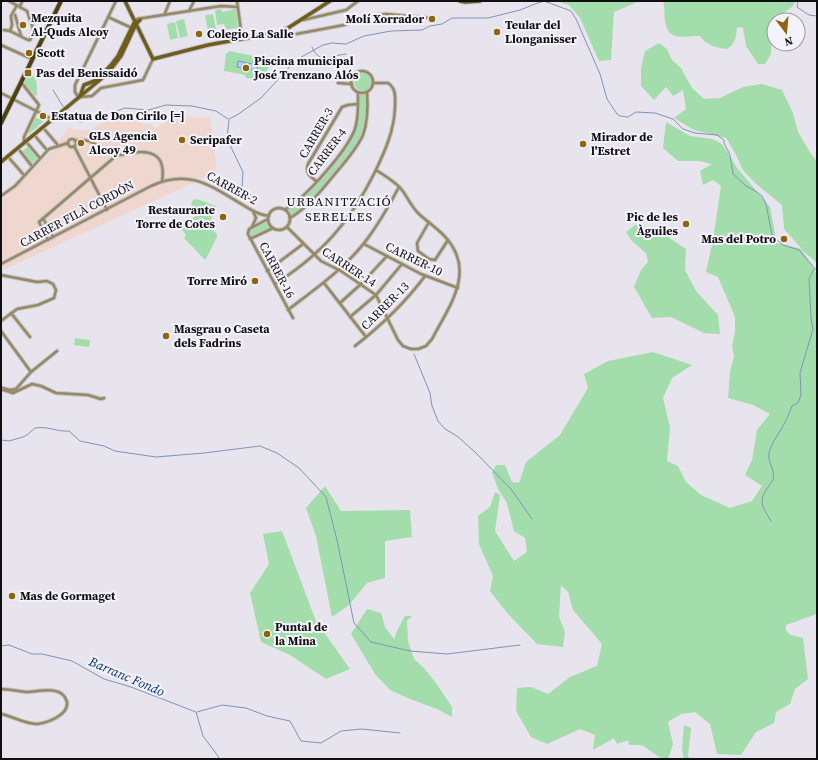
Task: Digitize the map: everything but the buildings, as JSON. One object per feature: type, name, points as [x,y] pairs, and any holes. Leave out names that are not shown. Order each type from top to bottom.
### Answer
[{"type":"main road","points":[[1,123],[61,1]]},
{"type":"street","points":[[4,30],[10,31],[30,40],[34,30],[27,11],[9,1]]},
{"type":"street","points":[[10,31],[12,16],[22,1]]},
{"type":"street","points":[[79,97],[75,92],[75,85],[116,1]]},
{"type":"street","points":[[125,1],[153,60]]},
{"type":"street","points":[[165,15],[170,1]]},
{"type":"street","points":[[189,11],[194,1]]},
{"type":"street","points":[[237,1],[242,38]]},
{"type":"street","points":[[79,97],[94,95],[96,91],[101,88],[143,80],[153,60],[208,45],[280,32],[330,1]]},
{"type":"street","points":[[300,21],[346,10],[358,1]]},
{"type":"street","points":[[460,1],[480,1]]},
{"type":"street","points":[[1,162],[26,143],[79,97],[84,85],[96,80],[111,65],[118,56],[136,22],[165,15],[221,6],[238,7]]},
{"type":"street","points":[[280,32],[283,35],[291,35],[344,25],[361,17],[384,14],[429,18]]},
{"type":"street","points":[[16,15],[22,37]]},
{"type":"street","points":[[108,17],[132,28]]},
{"type":"street","points":[[87,95],[117,62],[136,22]]},
{"type":"street","points":[[1,45],[32,60]]},
{"type":"street","points":[[363,72],[371,76],[373,83],[372,88],[367,92],[362,93],[353,88],[352,78],[357,73],[363,72]]},
{"type":"street","points":[[21,82],[39,105],[24,137],[26,143],[39,157]]},
{"type":"street","points":[[89,82],[96,84]]},
{"type":"street","points":[[338,83],[352,84]]},
{"type":"street","points":[[274,284],[314,255],[330,239],[355,209],[376,170],[391,135],[395,94],[393,87],[388,83],[373,83]]},
{"type":"street","points":[[96,84],[96,91]]},
{"type":"street","points":[[83,88],[87,95]]},
{"type":"street","name":"CARRER-4","points":[[286,209],[303,196],[350,140],[356,124],[358,92]]},
{"type":"street","name":"CARRER-4","points":[[290,218],[315,198],[355,149],[363,133],[367,119],[367,92]]},
{"type":"street","points":[[1,93],[53,119]]},
{"type":"street","name":"CARRER-3","points":[[316,181],[308,173],[308,164],[342,107],[358,104]]},
{"type":"street","points":[[45,130],[57,144]]},
{"type":"street","points":[[36,137],[46,149]]},
{"type":"street","points":[[2,194],[15,186],[49,149],[68,143],[71,139],[83,139],[89,141],[110,154],[117,155],[140,152],[156,156],[162,164],[162,181]]},
{"type":"street","points":[[75,140],[76,143],[74,146],[107,210]]},
{"type":"street","points":[[68,143],[70,146],[74,146]]},
{"type":"street","points":[[20,151],[31,165]]},
{"type":"street","points":[[48,240],[39,223],[40,221],[91,179],[117,155]]},
{"type":"street","points":[[10,158],[23,174]]},
{"type":"street","name":"CARRER-14","points":[[287,227],[314,255],[325,263],[338,269],[376,295],[400,343],[407,348],[422,348],[432,340],[458,288],[460,270],[458,259],[448,240],[413,207],[399,187],[376,170]]},
{"type":"street","name":"CARRER-2","points":[[162,181],[176,178],[197,180],[211,186],[253,211],[268,217]]},
{"type":"street","name":"CARRER FILÀ CORDÓN","points":[[1,264],[162,181]]},
{"type":"street","points":[[288,310],[324,282],[364,244],[384,214],[399,187]]},
{"type":"street","points":[[250,228],[268,217],[270,212],[276,208],[286,209],[290,218],[289,224],[287,227],[280,230],[273,228],[268,217]]},
{"type":"street","name":"CARRER-16","points":[[253,211],[256,218],[248,234],[293,318]]},
{"type":"street","points":[[44,218],[53,237]]},
{"type":"street","points":[[429,222],[417,243],[418,250],[429,259],[435,260],[448,240]]},
{"type":"street","points":[[250,239],[273,228]]},
{"type":"street","points":[[267,271],[303,244]]},
{"type":"street","name":"CARRER-10","points":[[364,244],[425,276],[458,288]]},
{"type":"street","points":[[340,303],[361,284],[387,256]]},
{"type":"street","points":[[350,317],[376,295],[402,264]]},
{"type":"street","points":[[1,275],[37,282],[47,281],[53,284],[56,290],[54,298],[38,305],[17,309],[1,321]]},
{"type":"street","name":"CARRER-13","points":[[355,346],[400,307],[425,276]]},
{"type":"street","points":[[324,282],[366,337]]},
{"type":"street","points":[[11,313],[30,337]]},
{"type":"street","points":[[1,331],[31,372]]},
{"type":"street","points":[[1,388],[10,390],[16,389],[31,372],[57,351]]},
{"type":"street","points":[[1,388],[13,393],[32,384],[41,386],[56,393],[88,395],[104,398]]},
{"type":"street","points":[[1,689],[28,692],[56,691],[63,694],[66,698],[67,704],[65,710],[59,716],[38,724],[1,714]]},
{"type":"shaded area","points":[[130,114],[144,125],[151,124],[154,129],[178,115],[210,118],[217,172],[1,271],[1,201],[46,157],[68,128],[74,130],[92,130],[98,125]]},
{"type":"green space","points":[[556,1],[640,1],[614,12],[611,60],[599,61],[580,18],[569,5]]},
{"type":"green space","points":[[663,1],[796,1],[793,6],[785,12],[766,12],[766,52],[771,52],[765,64],[758,64],[746,46],[743,28],[740,27],[737,28],[735,40],[727,49],[712,46],[705,42],[700,36],[682,37],[673,35],[666,27]]},
{"type":"green space","points":[[221,9],[222,12],[236,9],[238,28],[225,30],[226,39],[222,40],[220,29],[225,28],[224,24],[217,25],[215,10]]},
{"type":"green space","points":[[213,14],[216,29],[208,31],[205,15]]},
{"type":"green space","points":[[184,19],[188,36],[180,38],[176,21]]},
{"type":"green space","points":[[175,22],[178,38],[170,40],[167,24]]},
{"type":"green space","points":[[659,43],[667,49],[672,60],[681,68],[692,88],[704,99],[720,98],[743,87],[762,84],[782,90],[793,113],[798,132],[817,161],[817,263],[802,250],[817,274],[817,614],[786,625],[786,631],[791,635],[803,638],[808,679],[795,689],[790,704],[776,712],[774,723],[756,732],[741,755],[717,754],[710,724],[695,712],[681,714],[668,722],[673,744],[668,759],[662,759],[642,745],[629,745],[628,740],[617,744],[614,738],[593,750],[595,735],[580,729],[547,744],[531,737],[516,711],[517,688],[531,687],[548,694],[570,677],[597,666],[602,644],[573,610],[568,592],[561,585],[559,617],[565,632],[563,647],[537,644],[508,614],[490,591],[493,576],[479,544],[478,516],[490,507],[495,492],[500,495],[495,531],[514,561],[527,552],[525,538],[514,531],[507,503],[498,489],[492,473],[496,465],[505,465],[512,482],[519,483],[526,462],[560,435],[588,388],[584,374],[608,361],[653,352],[692,365],[672,378],[663,398],[670,427],[667,461],[678,466],[686,482],[701,495],[730,508],[752,501],[762,486],[745,475],[752,460],[757,430],[770,414],[753,405],[728,398],[730,372],[734,356],[732,346],[735,332],[735,317],[718,277],[706,272],[713,240],[721,186],[713,180],[703,185],[700,171],[712,164],[699,161],[678,161],[663,148],[666,122],[690,136],[712,139],[722,144],[738,169],[770,207],[777,243],[802,249],[784,229],[782,205],[755,183],[743,170],[726,138],[694,130],[674,118],[686,109],[683,90],[673,96],[666,87],[654,100],[641,86],[641,68],[645,51]]},
{"type":"green space","name":"Piscina municipal José Trenzano Alós","points":[[229,51],[269,59],[266,80],[246,78],[245,75],[224,71],[226,53]]},
{"type":"green space","points":[[29,73],[34,76],[36,82],[37,95],[35,96],[24,82]]},
{"type":"green space","points":[[363,73],[369,76],[372,82],[369,88],[363,91],[357,88],[354,82],[357,76]]},
{"type":"green space","points":[[359,95],[367,95],[367,100],[362,132],[357,143],[332,178],[311,200],[292,216],[288,210],[306,196],[316,185],[336,161],[352,138],[358,121],[360,108]]},
{"type":"green space","points":[[35,117],[44,121],[29,134],[28,133]]},
{"type":"green space","points":[[29,146],[38,157],[32,164],[22,151]]},
{"type":"green space","points":[[197,199],[216,206],[210,222],[209,220],[207,222],[206,220],[204,222],[217,234],[217,237],[206,259],[204,259],[184,238],[186,236],[181,227],[201,212],[200,209],[191,205],[193,200]]},
{"type":"green space","points":[[267,221],[270,228],[251,237],[250,230]]},
{"type":"green space","points":[[635,225],[659,231],[686,249],[685,270],[696,291],[718,315],[720,334],[704,333],[671,317],[652,318],[634,287],[641,270],[648,262],[646,253],[632,241],[626,232]]},
{"type":"green space","points":[[75,338],[90,340],[89,347],[74,345]]},
{"type":"green space","points":[[325,486],[341,511],[410,510],[412,537],[385,541],[385,578],[367,583],[349,605],[332,617],[316,536],[306,508]]},
{"type":"green space","points":[[282,531],[316,621],[350,669],[326,679],[290,655],[261,642],[250,593],[269,564],[263,534]]},
{"type":"green space","points":[[367,609],[381,613],[385,627],[394,639],[405,616],[412,616],[407,621],[408,641],[414,659],[424,668],[436,683],[452,707],[452,717],[437,709],[390,690],[375,674],[351,634]]},
{"type":"green space","points":[[684,725],[691,728],[688,756],[690,759],[684,759],[682,750]]},
{"type":"water","points":[[238,61],[258,65],[257,71],[237,67]]},
{"type":"waterway","points":[[229,119],[261,98],[296,60],[323,45],[332,43],[346,44],[364,36],[391,31],[422,30],[430,26],[442,24],[452,18],[488,18],[520,10],[544,1],[571,11],[600,74],[607,99],[617,114],[628,117],[636,112],[655,113],[673,119],[683,129],[695,133],[717,135],[724,140],[730,155],[733,174],[746,186],[762,196],[766,204],[772,235],[783,245],[799,250],[817,271]]},
{"type":"waterway","points":[[798,1],[797,7],[809,15],[817,16]]},
{"type":"waterway","points":[[312,47],[315,53],[322,58],[346,54]]},
{"type":"waterway","points":[[53,90],[64,108]]},
{"type":"waterway","points":[[66,110],[77,121],[81,122],[125,108],[148,110],[166,105],[192,106],[216,111],[228,119]]},
{"type":"waterway","points":[[229,120],[227,139],[243,172],[242,187],[253,197]]},
{"type":"waterway","points":[[771,521],[762,502],[766,490],[774,477],[769,460],[769,453],[792,406],[798,403],[801,395],[800,373],[813,329],[809,279],[814,269]]},
{"type":"waterway","points":[[414,354],[430,393],[432,406],[438,421],[445,429],[457,436],[476,453],[511,489],[532,519]]},
{"type":"waterway","points":[[1,440],[9,441],[23,437],[35,428],[45,428],[69,431],[80,441],[104,446],[115,451],[156,457],[260,446],[277,453],[299,468],[326,497],[337,540],[354,623],[371,642],[410,651],[447,654],[520,645]]},
{"type":"waterway","name":"Barranc Fondo","points":[[1,646],[9,645],[32,654],[42,654],[72,661],[104,679],[131,687],[196,712],[203,736],[219,759]]},
{"type":"waterway","points":[[197,712],[222,705],[246,708],[267,716],[290,721],[301,741],[321,743],[341,731],[362,729],[400,733]]},
{"type":"place","name":"Molí Xorrador","points":[[432,19]]},
{"type":"place","name":"Mezquita Al-Quds Alcoy","points":[[23,25]]},
{"type":"place","name":"Teular del Llonganisser","points":[[497,32]]},
{"type":"place","name":"Colegio La Salle","points":[[199,34]]},
{"type":"place","name":"Scott","points":[[29,53]]},
{"type":"place","name":"Piscina municipal José Trenzano Alós","points":[[246,68]]},
{"type":"place","name":"Pas del Benissaidó","points":[[28,73]]},
{"type":"place","name":"Estatua de Don Cirilo [=]","points":[[43,116]]},
{"type":"place","name":"Seripafer","points":[[182,140]]},
{"type":"place","name":"GLS Agencia Alcoy 49","points":[[81,143]]},
{"type":"place","name":"Mirador de l'Estret","points":[[583,144]]},
{"type":"place","name":"Restaurante Torre de Cotes","points":[[223,217]]},
{"type":"place","name":"Pic de les Àguiles","points":[[686,224]]},
{"type":"place","name":"Mas del Potro","points":[[784,239]]},
{"type":"place","name":"Torre Miró","points":[[255,281]]},
{"type":"place","name":"Masgrau o Caseta dels Fadrins","points":[[166,336]]},
{"type":"place","name":"Mas de Gormaget","points":[[12,596]]},
{"type":"place","name":"Puntal de la Mina","points":[[267,634]]},
{"type":"district","name":"URBANITZACIÓ SERELLES","points":[[339,208]]}]
